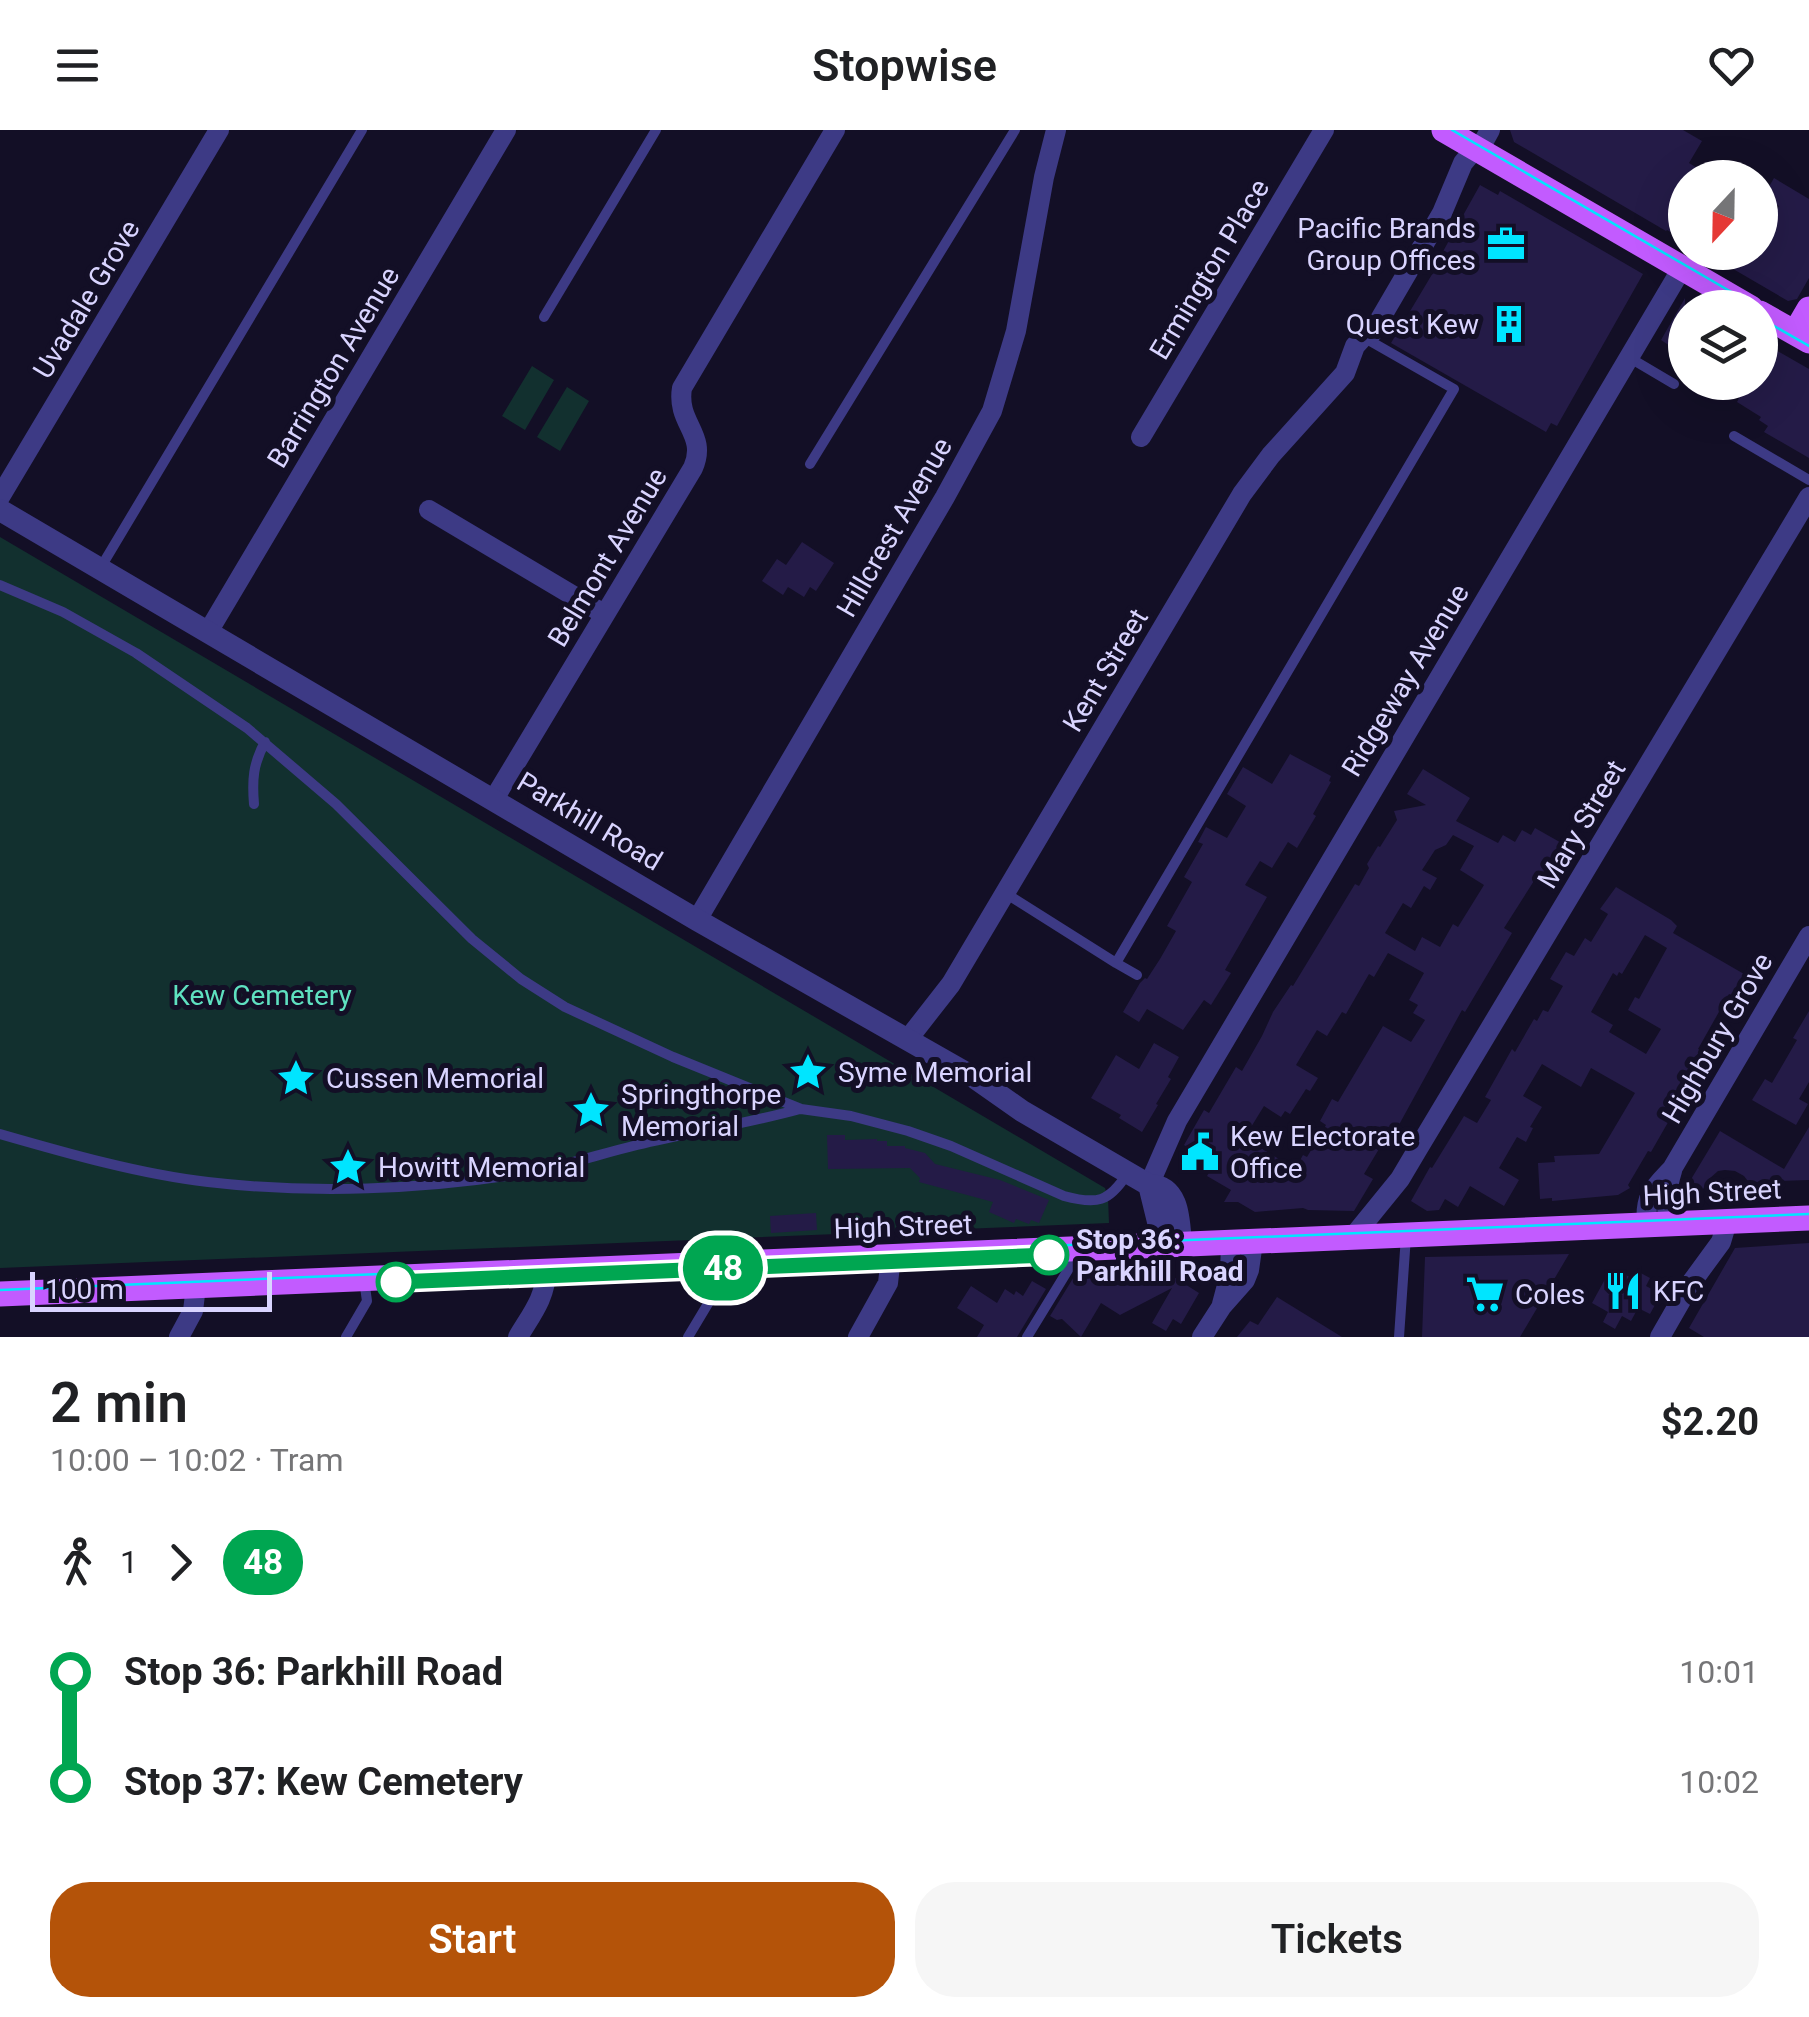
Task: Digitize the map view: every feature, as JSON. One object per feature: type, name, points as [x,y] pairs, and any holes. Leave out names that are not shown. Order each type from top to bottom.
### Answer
[{"type":"main road","points":[[1444,130],[1484,140],[1668,257]]},
{"type":"main road","points":[[1688,270],[1721,290]]},
{"type":"main road","points":[[1778,323],[1802,337],[1809,309]]},
{"type":"main road","name":"High Street","points":[[0,1294],[1809,1218]]},
{"type":"street","name":"Uvadale Grove","points":[[0,497],[219,130]]},
{"type":"street","name":"Barrington Avenue","points":[[208,632],[506,130]]},
{"type":"street","name":"Belmont Avenue","points":[[494,800],[696,461],[698,445],[683,414],[682,388],[835,130]]},
{"type":"street","name":"Hillcrest Avenue","points":[[698,920],[992,411],[1016,331],[1056,130]]},
{"type":"street","name":"Ermington Place","points":[[1141,437],[1324,130]]},
{"type":"street","name":"Kent Street","points":[[916,1044],[1236,503],[1271,455],[1347,369],[1352,352],[1369,333],[1442,213],[1464,163],[1484,140]]},
{"type":"street","name":"Ridgeway Avenue","points":[[1137,1178],[1177,1121],[1684,270]]},
{"type":"street","name":"Mary Street","points":[[1352,1238],[1400,1179],[1809,496]]},
{"type":"street","name":"Parkhill Road","points":[[0,510],[698,920],[976,1078],[1022,1111],[1137,1178],[1162,1187],[1178,1209],[1171,1245]]},
{"type":"street","points":[[429,510],[604,614]]},
{"type":"street","name":"Highbury Grove","points":[[1658,1225],[1646,1204],[1654,1188],[1672,1169],[1809,936]]},
{"type":"street","name":"Mary Street","points":[[1399,1236],[1393,1207],[1400,1179]]},
{"type":"street","points":[[1660,1337],[1728,1226],[1716,1222]]},
{"type":"street","points":[[1202,1337],[1245,1280],[1249,1270],[1242,1242]]},
{"type":"street","points":[[858,1337],[888,1283],[891,1257]]},
{"type":"street","points":[[518,1337],[542,1298],[546,1271]]},
{"type":"street","points":[[178,1337],[193,1311],[196,1286]]},
{"type":"lane","points":[[100,569],[362,130]]},
{"type":"lane","points":[[544,317],[656,130]]},
{"type":"lane","points":[[810,464],[1015,130]]},
{"type":"lane","points":[[1116,962],[1454,390],[1369,333]]},
{"type":"lane","points":[[1629,357],[1668,380]]},
{"type":"lane","points":[[1734,436],[1809,480]]},
{"type":"lane","points":[[0,585],[63,612],[123,646],[176,678],[265,742],[341,809],[472,939],[541,993],[604,1027],[801,1109],[851,1116],[908,1131],[1078,1200],[1108,1198],[1137,1178]]},
{"type":"lane","points":[[254,804],[252,773],[265,742]]},
{"type":"lane","points":[[1005,893],[1137,975]]},
{"type":"lane","points":[[0,1134],[140,1170],[205,1182],[394,1187],[527,1173],[801,1109]]},
{"type":"lane","points":[[1399,1236],[1400,1337]]},
{"type":"lane","points":[[1028,1337],[1082,1249]]},
{"type":"lane","points":[[688,1337],[715,1292],[721,1264]]},
{"type":"lane","points":[[346,1337],[367,1301],[364,1279]]},
{"type":"green space","points":[[532,366],[554,380],[525,430],[502,416]]},
{"type":"green space","points":[[567,387],[589,401],[560,451],[537,437]]},
{"type":"green space","name":"Kew Cemetery","points":[[0,537],[1105,1188],[1109,1223],[0,1268]]},
{"type":"building","points":[[1510,130],[1683,130],[1702,141],[1691,160],[1668,160],[1666,231],[1514,142]]},
{"type":"building","points":[[1778,180],[1809,199],[1809,278],[1797,299],[1788,301],[1778,295],[1778,290],[1769,290],[1735,270],[1778,270]]},
{"type":"building","name":"Quest Kew","points":[[1480,185],[1498,195],[1500,191],[1643,274],[1557,426],[1551,423],[1546,432],[1391,343]]},
{"type":"building","points":[[1778,351],[1809,369],[1809,458],[1764,432],[1768,426],[1759,420],[1761,417],[1737,402],[1778,400]]},
{"type":"building","points":[[802,542],[834,563],[816,591],[810,587],[804,597],[788,587],[783,595],[762,581],[777,559],[786,565]]},
{"type":"building","points":[[1290,754],[1331,776],[1331,782],[1297,848],[1288,842],[1272,868],[1260,861],[1245,885],[1267,897],[1225,970],[1231,973],[1211,1005],[1204,1000],[1183,1030],[1147,1009],[1139,1022],[1123,1012],[1176,931],[1167,926],[1192,882],[1184,877],[1203,844],[1198,842],[1206,827],[1227,838],[1246,806],[1227,794],[1243,767],[1272,784]]},
{"type":"building","points":[[1423,769],[1470,798],[1456,821],[1498,843],[1503,835],[1515,842],[1522,830],[1531,835],[1535,828],[1565,845],[1543,875],[1539,873],[1504,928],[1512,933],[1465,1012],[1462,1010],[1395,1132],[1391,1129],[1364,1174],[1373,1179],[1354,1211],[1303,1208],[1255,1212],[1238,1202],[1224,1202],[1231,1190],[1207,1176],[1214,1164],[1184,1145],[1204,1110],[1209,1113],[1236,1067],[1242,1071],[1273,1012],[1355,884],[1359,886],[1369,868],[1367,864],[1397,820],[1394,811],[1426,805],[1407,794]],"holes":[[[1453,835],[1474,846],[1460,870],[1484,885],[1458,927],[1453,924],[1440,947],[1422,937],[1415,951],[1385,933],[1403,903],[1411,908],[1424,886],[1430,890],[1437,878],[1422,870],[1435,850],[1446,845]],[[1388,953],[1424,973],[1409,1000],[1418,1005],[1413,1013],[1425,1020],[1411,1042],[1383,1026],[1338,1102],[1332,1099],[1320,1121],[1326,1125],[1295,1169],[1258,1146],[1261,1140],[1248,1132],[1264,1106],[1281,1117],[1285,1111],[1290,1114],[1306,1089],[1310,1091],[1318,1078],[1296,1065],[1317,1030],[1327,1036],[1342,1012],[1346,1014],[1369,974],[1374,977]]]},
{"type":"building","points":[[1616,887],[1671,920],[1677,926],[1673,933],[1744,974],[1698,1049],[1685,1076],[1691,1080],[1686,1091],[1628,1185],[1630,1188],[1618,1195],[1540,1199],[1538,1163],[1555,1162],[1554,1156],[1599,1154],[1635,1093],[1591,1068],[1581,1087],[1542,1064],[1523,1096],[1542,1107],[1526,1142],[1517,1137],[1499,1168],[1519,1180],[1504,1206],[1470,1186],[1458,1207],[1445,1199],[1439,1210],[1427,1211],[1411,1201],[1430,1167],[1464,1116],[1477,1123],[1491,1100],[1485,1097],[1512,1049],[1515,1052],[1534,1019],[1537,1021],[1543,1010],[1548,1012],[1563,986],[1550,979],[1566,952],[1574,956],[1585,938],[1591,942],[1608,914],[1600,909]],"holes":[[[1645,935],[1667,948],[1639,999],[1635,997],[1628,1010],[1661,1029],[1646,1054],[1609,1032],[1613,1025],[1591,1012],[1613,973],[1622,974]]]},
{"type":"building","points":[[1809,1011],[1809,1082],[1799,1099],[1808,1104],[1796,1125],[1752,1100],[1765,1079],[1772,1083]]},
{"type":"building","points":[[1154,1043],[1179,1057],[1142,1132],[1091,1098],[1116,1055],[1139,1069]]},
{"type":"building","points":[[1809,1127],[1809,1180],[1776,1181],[1769,1193],[1757,1193],[1744,1176],[1725,1170],[1709,1179],[1699,1196],[1681,1196],[1720,1131],[1784,1169]]},
{"type":"building","points":[[827,1135],[845,1135],[845,1140],[877,1139],[887,1141],[887,1146],[905,1146],[925,1153],[935,1164],[1000,1180],[1049,1200],[1039,1223],[1016,1219],[1014,1223],[989,1212],[993,1202],[919,1182],[920,1178],[910,1168],[828,1169]]},
{"type":"building","points":[[816,1213],[817,1230],[771,1233],[770,1216]]},
{"type":"building","points":[[1809,1243],[1809,1337],[1704,1337],[1689,1328],[1735,1248]]},
{"type":"building","name":"Coles","points":[[1569,1254],[1520,1337],[1422,1337],[1425,1257]]},
{"type":"building","points":[[1168,1270],[1199,1293],[1181,1324],[1173,1319],[1166,1331],[1152,1323],[1172,1288],[1120,1315],[1101,1303],[1081,1337],[1062,1319],[1050,1316],[1075,1275]]},
{"type":"building","points":[[1610,1270],[1633,1279],[1637,1271],[1650,1278],[1646,1286],[1661,1294],[1650,1314],[1638,1308],[1631,1321],[1622,1316],[1615,1329],[1603,1322],[1608,1312],[1592,1303]]},
{"type":"building","points":[[1032,1281],[1046,1289],[1017,1337],[977,1337],[984,1325],[957,1308],[971,1286],[997,1303],[1005,1289],[1023,1296]]},
{"type":"building","points":[[1277,1297],[1342,1337],[1237,1337],[1250,1321],[1258,1325]]},
{"type":"tram line","points":[[1452,130],[1728,290]]},
{"type":"tram line","points":[[1778,328],[1809,346]]},
{"type":"tram line","points":[[0,1290],[1809,1214]]},
{"type":"tram line","name":"48","points":[[396,1282],[1049,1255]]},
{"type":"place","name":"Pacific Brands Group Offices","points":[[1506,244]]},
{"type":"place","name":"Quest Kew","points":[[1509,324]]},
{"type":"place","name":"Syme Memorial","points":[[808,1072]]},
{"type":"place","name":"Cussen Memorial","points":[[296,1078]]},
{"type":"place","name":"Springthorpe Memorial","points":[[591,1110]]},
{"type":"place","name":"Kew Electorate Office","points":[[1200,1152]]},
{"type":"place","name":"Howitt Memorial","points":[[348,1167]]},
{"type":"place","name":"Stop 36: Parkhill Road","points":[[1049,1255]]},
{"type":"place","name":"KFC","points":[[1623,1291]]},
{"type":"place","name":"Coles","points":[[1485,1294]]}]
